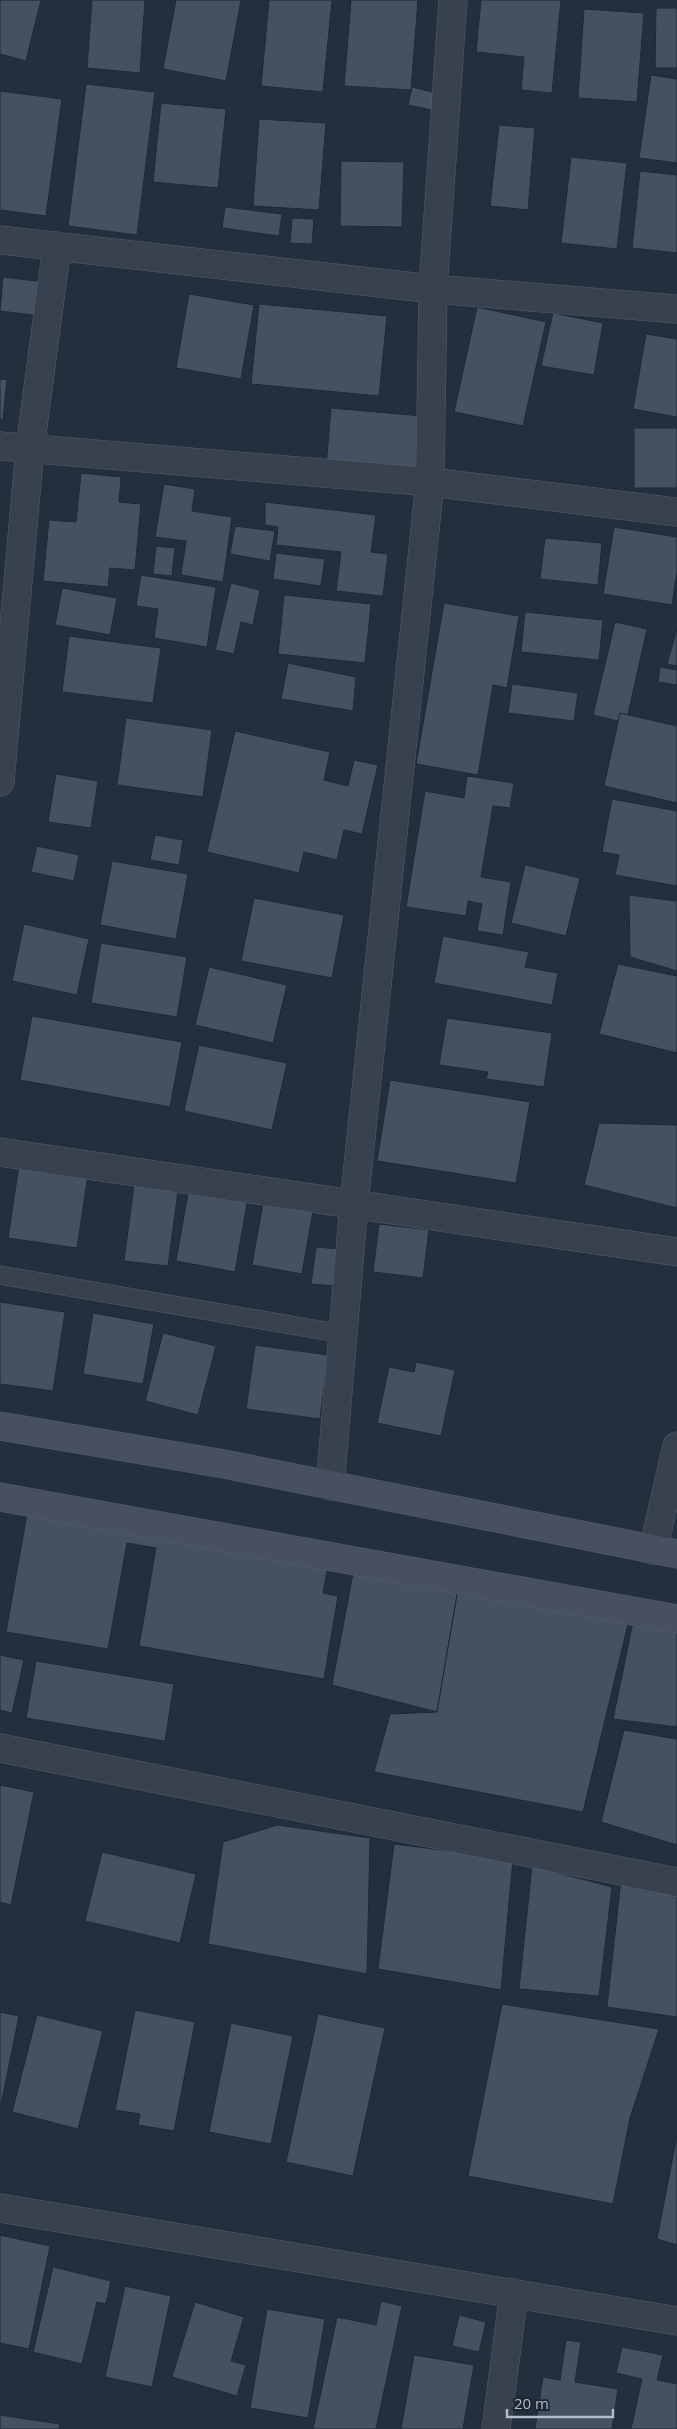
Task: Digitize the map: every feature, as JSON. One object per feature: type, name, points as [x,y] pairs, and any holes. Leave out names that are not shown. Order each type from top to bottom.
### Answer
[{"type":"main road","points":[[0,1426],[224,1464],[665,1552]]},
{"type":"main road","points":[[0,1497],[677,1619]]},
{"type":"street","points":[[330,1486],[354,1204],[430,482],[433,289],[453,0]]},
{"type":"street","points":[[0,240],[433,289],[677,309]]},
{"type":"street","points":[[0,782],[30,448],[57,246]]},
{"type":"street","points":[[0,446],[430,482],[677,512]]},
{"type":"street","points":[[0,1152],[677,1252]]},
{"type":"street","points":[[665,1552],[677,1446]]},
{"type":"street","points":[[0,1748],[677,1882]]},
{"type":"street","points":[[0,2208],[677,2321]]},
{"type":"street","points":[[496,2429],[514,2294]]},
{"type":"lane","points":[[0,1275],[343,1334]]},
{"type":"building","points":[[0,0],[41,0],[26,61],[0,54]]},
{"type":"building","points":[[92,0],[145,0],[140,73],[87,68]]},
{"type":"building","points":[[176,0],[241,0],[226,81],[163,69]]},
{"type":"building","points":[[269,0],[332,0],[323,92],[261,86]]},
{"type":"building","points":[[351,0],[418,0],[411,90],[344,86]]},
{"type":"building","points":[[481,0],[561,0],[552,93],[521,90],[524,57],[476,52]]},
{"type":"building","points":[[656,8],[677,8],[677,68],[655,68]]},
{"type":"building","points":[[584,9],[644,13],[637,102],[578,98]]},
{"type":"building","points":[[651,75],[677,79],[677,163],[639,158]]},
{"type":"building","points":[[86,84],[155,92],[137,235],[68,226]]},
{"type":"building","points":[[412,87],[436,93],[432,110],[408,105]]},
{"type":"building","points":[[0,91],[62,99],[46,216],[0,210]]},
{"type":"building","points":[[161,103],[226,109],[218,188],[153,182]]},
{"type":"building","points":[[259,119],[326,123],[319,210],[253,206]]},
{"type":"building","points":[[499,125],[535,128],[528,210],[490,206]]},
{"type":"building","points":[[571,157],[627,163],[617,249],[561,243]]},
{"type":"building","points":[[341,161],[404,162],[402,227],[340,226]]},
{"type":"building","points":[[640,171],[677,175],[677,253],[632,248]]},
{"type":"building","points":[[225,207],[282,214],[279,236],[222,228]]},
{"type":"building","points":[[292,218],[314,219],[312,244],[290,243]]},
{"type":"building","points":[[3,277],[45,282],[41,316],[0,311]]},
{"type":"building","points":[[189,294],[254,305],[241,379],[176,368]]},
{"type":"building","points":[[259,304],[387,316],[379,396],[251,384]]},
{"type":"building","points":[[477,307],[546,322],[523,426],[454,412]]},
{"type":"building","points":[[553,313],[603,323],[594,375],[541,366]]},
{"type":"building","points":[[646,334],[677,339],[677,417],[633,409]]},
{"type":"building","points":[[0,379],[7,380],[3,420],[0,419]]},
{"type":"building","points":[[331,408],[422,416],[417,474],[326,467]]},
{"type":"building","points":[[634,428],[677,428],[677,488],[634,488]]},
{"type":"building","points":[[81,473],[121,477],[119,502],[141,504],[135,570],[110,568],[108,587],[43,581],[49,520],[76,522]]},
{"type":"building","points":[[164,484],[195,489],[192,511],[232,517],[223,582],[181,575],[186,541],[155,537]]},
{"type":"building","points":[[265,502],[376,515],[371,552],[388,554],[383,596],[336,591],[341,552],[276,545],[278,527],[265,525]]},
{"type":"building","points":[[235,526],[275,531],[270,561],[230,554]]},
{"type":"building","points":[[614,527],[677,537],[677,572],[672,605],[603,594]]},
{"type":"building","points":[[545,538],[602,543],[598,585],[540,579]]},
{"type":"building","points":[[156,546],[175,548],[172,576],[153,574]]},
{"type":"building","points":[[276,553],[325,559],[321,586],[273,579]]},
{"type":"building","points":[[141,575],[216,587],[207,647],[154,638],[158,609],[136,606]]},
{"type":"building","points":[[231,583],[260,590],[253,625],[241,622],[234,654],[215,650]]},
{"type":"building","points":[[62,588],[117,598],[110,635],[55,625]]},
{"type":"building","points":[[284,595],[371,604],[365,663],[278,654]]},
{"type":"building","points":[[444,603],[519,616],[507,688],[493,685],[478,775],[416,764]]},
{"type":"building","points":[[525,612],[603,620],[599,660],[521,652]]},
{"type":"building","points":[[615,622],[647,629],[626,723],[593,715]]},
{"type":"building","points":[[677,629],[677,666],[667,664]]},
{"type":"building","points":[[69,636],[161,648],[153,703],[62,692]]},
{"type":"building","points":[[288,663],[356,677],[353,711],[281,699]]},
{"type":"building","points":[[660,667],[677,670],[677,685],[658,682]]},
{"type":"building","points":[[512,684],[578,693],[574,721],[508,713]]},
{"type":"building","points":[[620,713],[677,726],[677,803],[604,786]]},
{"type":"building","points":[[126,718],[212,730],[203,797],[117,785]]},
{"type":"building","points":[[235,731],[330,752],[324,780],[348,786],[354,760],[378,765],[362,834],[344,830],[337,860],[304,852],[299,873],[207,852]]},
{"type":"building","points":[[56,774],[98,781],[91,828],[48,822]]},
{"type":"building","points":[[467,776],[514,783],[510,808],[493,806],[481,877],[511,882],[503,935],[477,931],[482,904],[468,901],[466,916],[406,907],[425,791],[464,798]]},
{"type":"building","points":[[612,799],[677,811],[677,886],[615,875],[619,855],[602,852]]},
{"type":"building","points":[[155,835],[183,840],[179,865],[150,860]]},
{"type":"building","points":[[37,846],[79,855],[74,881],[31,872]]},
{"type":"building","points":[[112,861],[188,874],[176,939],[100,925]]},
{"type":"building","points":[[525,865],[580,878],[566,936],[511,923]]},
{"type":"building","points":[[629,895],[677,901],[677,971],[630,957]]},
{"type":"building","points":[[254,898],[344,915],[332,978],[241,961]]},
{"type":"building","points":[[24,924],[89,939],[77,995],[12,981]]},
{"type":"building","points":[[443,936],[529,952],[525,967],[558,973],[552,1005],[434,983]]},
{"type":"building","points":[[101,943],[187,957],[177,1017],[91,1003]]},
{"type":"building","points":[[618,964],[677,976],[677,1053],[599,1034]]},
{"type":"building","points":[[209,967],[287,985],[273,1043],[195,1025]]},
{"type":"building","points":[[32,1016],[182,1042],[170,1107],[20,1080]]},
{"type":"building","points":[[447,1018],[552,1033],[544,1087],[486,1079],[488,1072],[439,1065]]},
{"type":"building","points":[[199,1045],[287,1063],[272,1130],[184,1111]]},
{"type":"building","points":[[390,1080],[530,1102],[516,1183],[377,1161]]},
{"type":"building","points":[[599,1123],[677,1125],[677,1208],[584,1185]]},
{"type":"building","points":[[19,1165],[88,1175],[77,1248],[8,1238]]},
{"type":"building","points":[[134,1185],[178,1191],[168,1266],[124,1261]]},
{"type":"building","points":[[189,1188],[248,1198],[235,1272],[176,1261]]},
{"type":"building","points":[[263,1203],[313,1211],[302,1274],[252,1265]]},
{"type":"building","points":[[379,1224],[429,1230],[423,1278],[373,1272]]},
{"type":"building","points":[[316,1247],[338,1249],[333,1286],[311,1284]]},
{"type":"building","points":[[0,1302],[65,1312],[53,1391],[0,1384]]},
{"type":"building","points":[[93,1313],[154,1324],[143,1384],[83,1374]]},
{"type":"building","points":[[163,1333],[216,1346],[198,1415],[145,1401]]},
{"type":"building","points":[[255,1345],[328,1355],[320,1419],[246,1409]]},
{"type":"building","points":[[416,1362],[455,1370],[441,1436],[377,1423],[389,1367],[414,1372]]},
{"type":"building","points":[[27,1514],[328,1566],[323,1593],[338,1596],[324,1679],[139,1646],[156,1548],[127,1543],[108,1649],[6,1632]]},
{"type":"building","points":[[354,1568],[458,1589],[437,1712],[332,1685]]},
{"type":"building","points":[[458,1589],[628,1624],[583,1812],[374,1772],[390,1714],[437,1712]]},
{"type":"building","points":[[634,1617],[677,1627],[677,1727],[613,1719]]},
{"type":"building","points":[[0,1655],[24,1660],[12,1713],[0,1710]]},
{"type":"building","points":[[36,1661],[174,1684],[165,1741],[26,1718]]},
{"type":"building","points":[[624,1730],[677,1739],[677,1845],[601,1822]]},
{"type":"building","points":[[0,1785],[34,1792],[11,1905],[0,1902]]},
{"type":"building","points":[[277,1825],[370,1838],[367,1974],[208,1944],[223,1842]]},
{"type":"building","points":[[394,1844],[513,1859],[501,1990],[378,1969]]},
{"type":"building","points":[[102,1852],[196,1874],[180,1943],[85,1921]]},
{"type":"building","points":[[532,1866],[612,1887],[599,1996],[519,1989]]},
{"type":"building","points":[[621,1879],[677,1888],[677,2017],[607,2007]]},
{"type":"building","points":[[502,2004],[659,2029],[630,2118],[613,2204],[468,2176]]},
{"type":"building","points":[[135,2010],[195,2022],[174,2131],[138,2125],[140,2114],[115,2110]]},
{"type":"building","points":[[0,2012],[19,2016],[0,2110]]},
{"type":"building","points":[[318,2014],[385,2028],[353,2176],[286,2162]]},
{"type":"building","points":[[37,2015],[103,2031],[78,2129],[12,2112]]},
{"type":"building","points":[[231,2023],[293,2036],[271,2144],[209,2132]]},
{"type":"building","points":[[677,2135],[677,2245],[657,2239]]},
{"type":"building","points":[[0,2235],[50,2246],[29,2349],[0,2343]]},
{"type":"building","points":[[53,2267],[111,2281],[106,2304],[97,2302],[82,2364],[33,2352]]},
{"type":"building","points":[[125,2286],[171,2296],[152,2387],[105,2377]]},
{"type":"building","points":[[381,2301],[402,2306],[376,2429],[313,2429],[337,2317],[376,2325]]},
{"type":"building","points":[[195,2302],[244,2317],[231,2361],[246,2365],[237,2396],[172,2377]]},
{"type":"building","points":[[267,2309],[325,2319],[308,2418],[250,2408]]},
{"type":"building","points":[[459,2315],[486,2322],[479,2352],[452,2346]]},
{"type":"building","points":[[566,2340],[581,2342],[575,2382],[618,2389],[612,2429],[535,2429],[543,2377],[560,2380]]},
{"type":"building","points":[[622,2347],[663,2355],[657,2380],[677,2384],[677,2429],[631,2429],[642,2379],[616,2373]]},
{"type":"building","points":[[414,2355],[474,2365],[463,2429],[401,2429]]},
{"type":"building","points":[[0,2415],[60,2424],[59,2429],[0,2429]]}]
